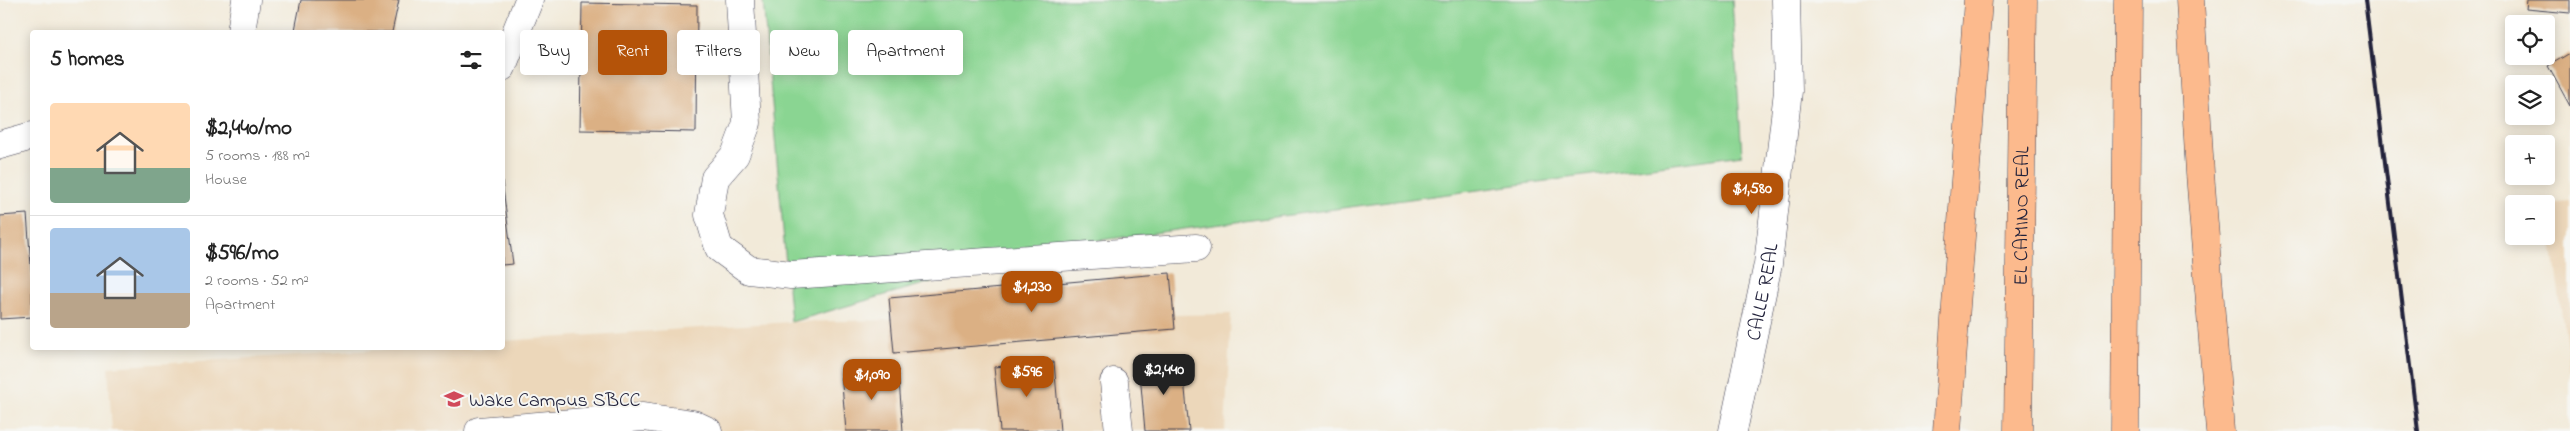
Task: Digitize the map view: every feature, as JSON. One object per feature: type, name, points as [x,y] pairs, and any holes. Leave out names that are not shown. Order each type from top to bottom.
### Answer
[{"type":"highway","points":[[1947,431],[1978,0]]},
{"type":"highway","name":"EL CAMINO REAL","points":[[2018,431],[2023,0]]},
{"type":"highway","points":[[2126,431],[2128,0]]},
{"type":"highway","points":[[2190,0],[2200,173],[2220,431]]},
{"type":"street","points":[[241,30],[246,0]]},
{"type":"street","points":[[505,59],[528,0]]},
{"type":"street","points":[[740,0],[747,123],[735,155],[715,178],[709,215],[718,248],[749,270],[791,275],[1196,248]]},
{"type":"street","name":"CALLE REAL","points":[[1732,431],[1768,264],[1788,91],[1786,0]]},
{"type":"street","points":[[0,145],[30,137]]},
{"type":"street","points":[[1114,382],[1119,431]]},
{"type":"street","points":[[479,431],[643,417],[693,424],[708,431]]},
{"type":"shaded area","points":[[2570,202],[2570,375],[2553,245],[2555,245],[2555,203]]},
{"type":"shaded area","points":[[1231,314],[1225,431],[112,431],[108,367],[374,350],[505,350],[505,341],[791,322]]},
{"type":"green space","points":[[763,0],[1732,0],[1742,155],[1056,246],[791,322]]},
{"type":"building","points":[[301,0],[399,0],[392,30],[295,30]]},
{"type":"building","points":[[2527,0],[2570,0],[2570,13],[2526,9]]},
{"type":"building","points":[[582,3],[697,5],[697,30],[677,30],[677,75],[696,75],[696,132],[580,130],[581,75],[588,75],[588,30],[582,30]]},
{"type":"building","points":[[2570,53],[2570,106],[2555,79],[2555,75],[2553,75],[2548,66],[2555,65],[2555,62]]},
{"type":"building","points":[[505,204],[513,264],[505,265]]},
{"type":"building","points":[[27,214],[30,253],[30,317],[0,319],[0,216]]},
{"type":"building","points":[[1170,273],[1175,329],[894,353],[889,298]]},
{"type":"building","points":[[1182,358],[1189,431],[1145,431],[1139,362]]},
{"type":"building","points":[[1054,362],[1060,431],[1000,431],[994,367]]},
{"type":"building","points":[[898,368],[903,431],[846,431],[841,373]]},
{"type":"railway","points":[[2365,0],[2418,431]]},
{"type":"place","name":"Wake Campus SBCC","points":[[454,399]]}]
